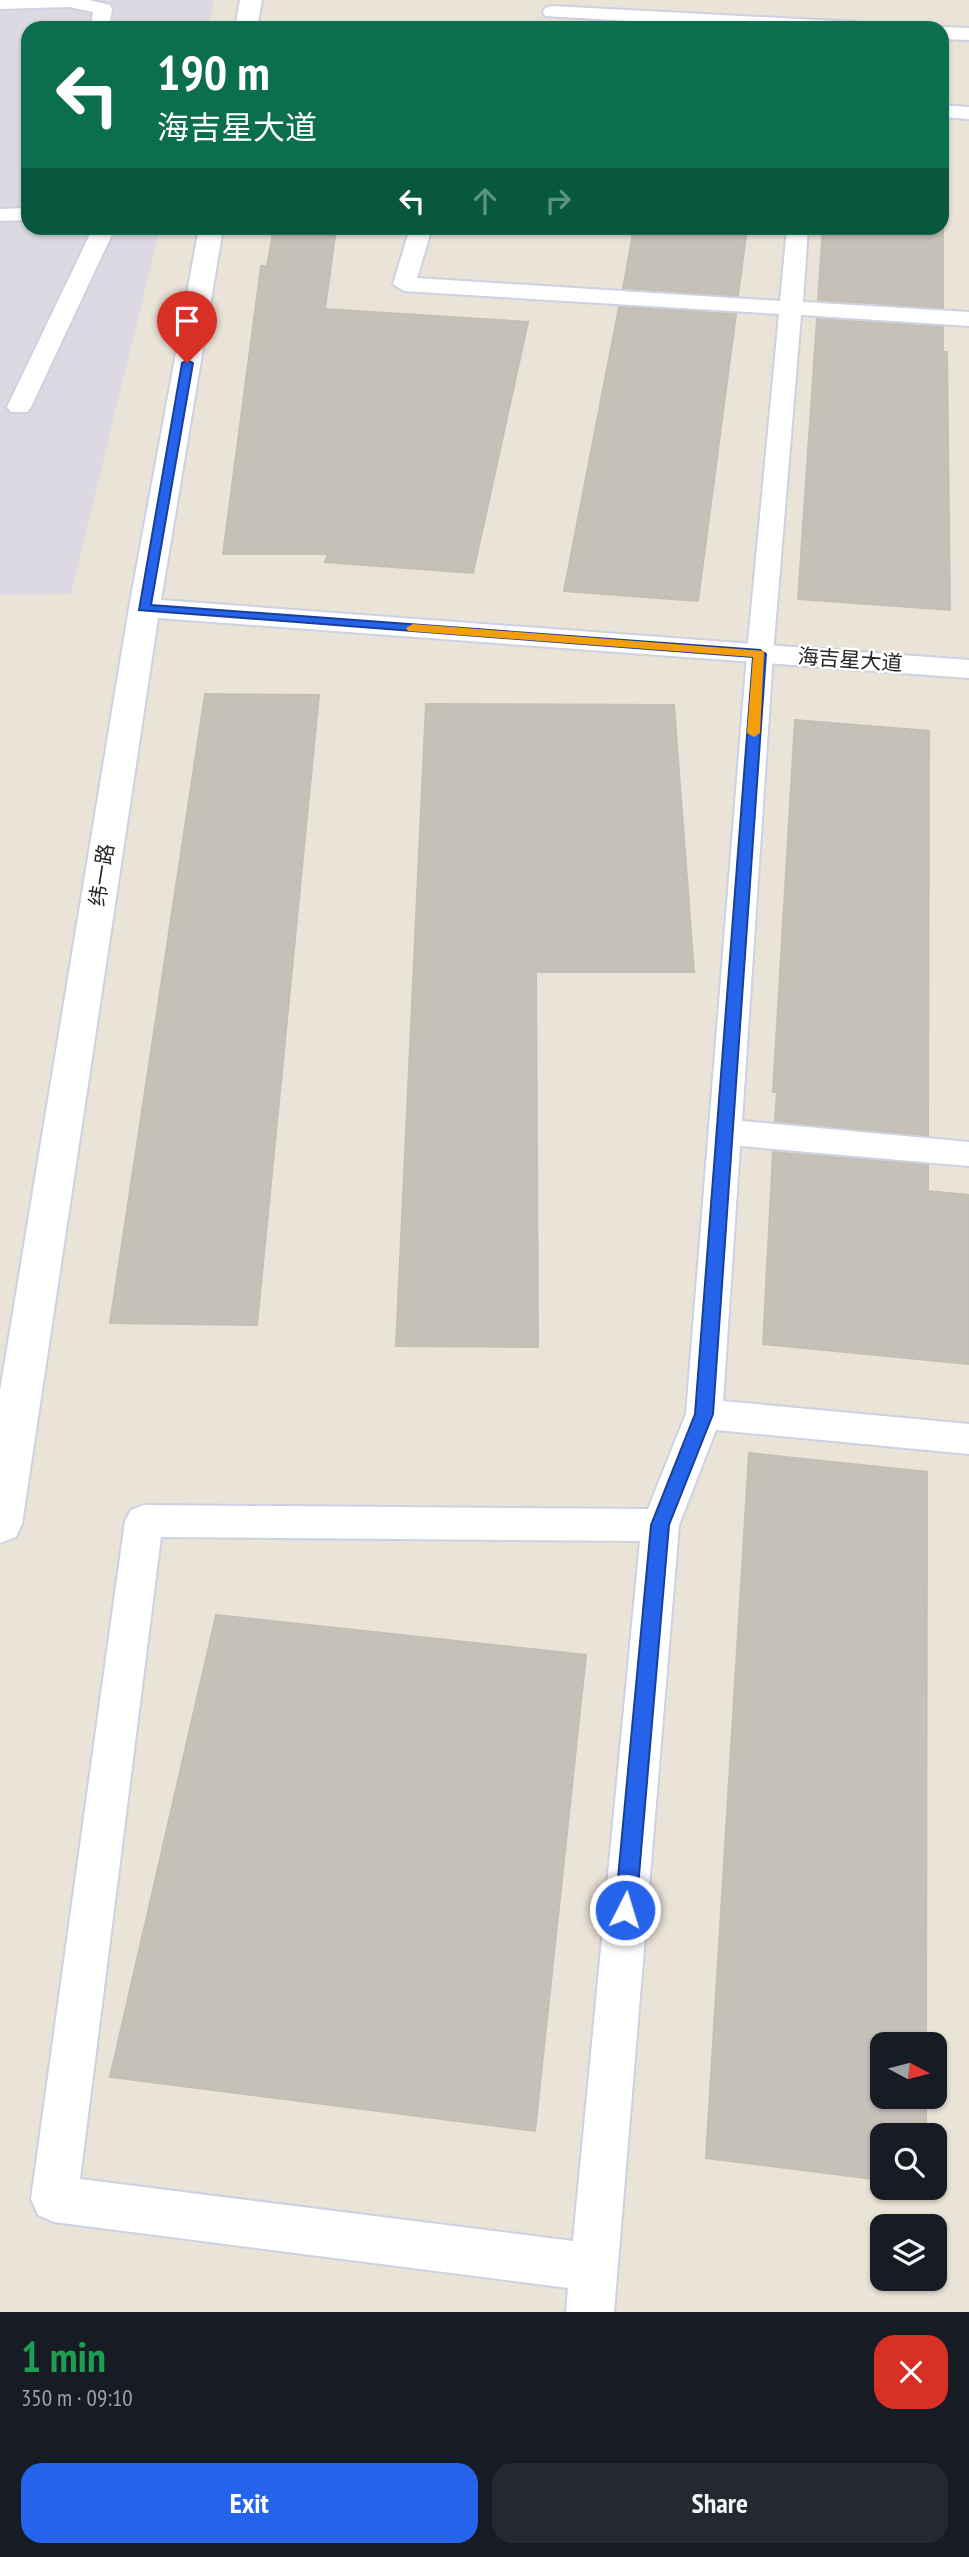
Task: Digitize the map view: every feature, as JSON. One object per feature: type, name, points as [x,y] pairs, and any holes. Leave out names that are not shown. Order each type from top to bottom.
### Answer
[{"type":"street","points":[[247,21],[251,0]]},
{"type":"street","name":"纬一路","points":[[0,1524],[144,608],[210,235]]},
{"type":"street","name":"海吉星大道","points":[[144,608],[969,669]]},
{"type":"lane","points":[[0,3],[69,1],[103,9],[101,21]]},
{"type":"lane","points":[[552,12],[723,21]]},
{"type":"lane","points":[[949,33],[969,34]]},
{"type":"lane","points":[[949,112],[969,113]]},
{"type":"lane","points":[[0,215],[21,214]]},
{"type":"lane","points":[[19,407],[101,235]]},
{"type":"lane","points":[[419,235],[404,285],[969,319]]},
{"type":"lane","points":[[590,2312],[660,1525],[704,1414],[760,654],[797,235]]},
{"type":"lane","points":[[725,1132],[969,1154]]},
{"type":"lane","points":[[704,1414],[969,1439]]},
{"type":"lane","points":[[593,2267],[54,2199],[144,1521],[660,1525]]},
{"type":"shaded area","points":[[0,0],[209,0],[214,3],[210,21],[21,21],[21,235],[158,235],[71,594],[0,595]]},
{"type":"building","points":[[273,235],[335,235],[325,309],[528,322],[473,573],[325,562],[328,554],[223,554],[261,266],[267,266]]},
{"type":"building","points":[[633,235],[746,235],[738,296],[623,288]]},
{"type":"building","points":[[823,235],[943,235],[943,308],[818,300]]},
{"type":"building","points":[[619,307],[736,314],[698,601],[564,591]]},
{"type":"building","points":[[817,319],[943,327],[943,352],[947,352],[950,610],[798,599]]},
{"type":"building","points":[[205,694],[319,695],[257,1325],[110,1323]]},
{"type":"building","points":[[426,704],[674,705],[694,972],[536,972],[538,1347],[396,1346]]},
{"type":"building","points":[[795,720],[929,731],[928,1136],[775,1121],[777,1092],[773,1092]]},
{"type":"building","points":[[773,1152],[928,1165],[928,1191],[969,1195],[969,1364],[763,1344]]},
{"type":"building","points":[[749,1453],[927,1472],[926,2032],[870,2032],[870,2109],[926,2109],[926,2123],[870,2123],[870,2178],[706,2158]]},
{"type":"building","points":[[216,1615],[586,1655],[535,2131],[110,2077]]},
{"type":"slow traffic","points":[[413,628],[760,654],[754,733]]},
{"type":"route","points":[[187,363],[144,608],[760,654],[704,1414],[660,1525],[625,1910]]}]
